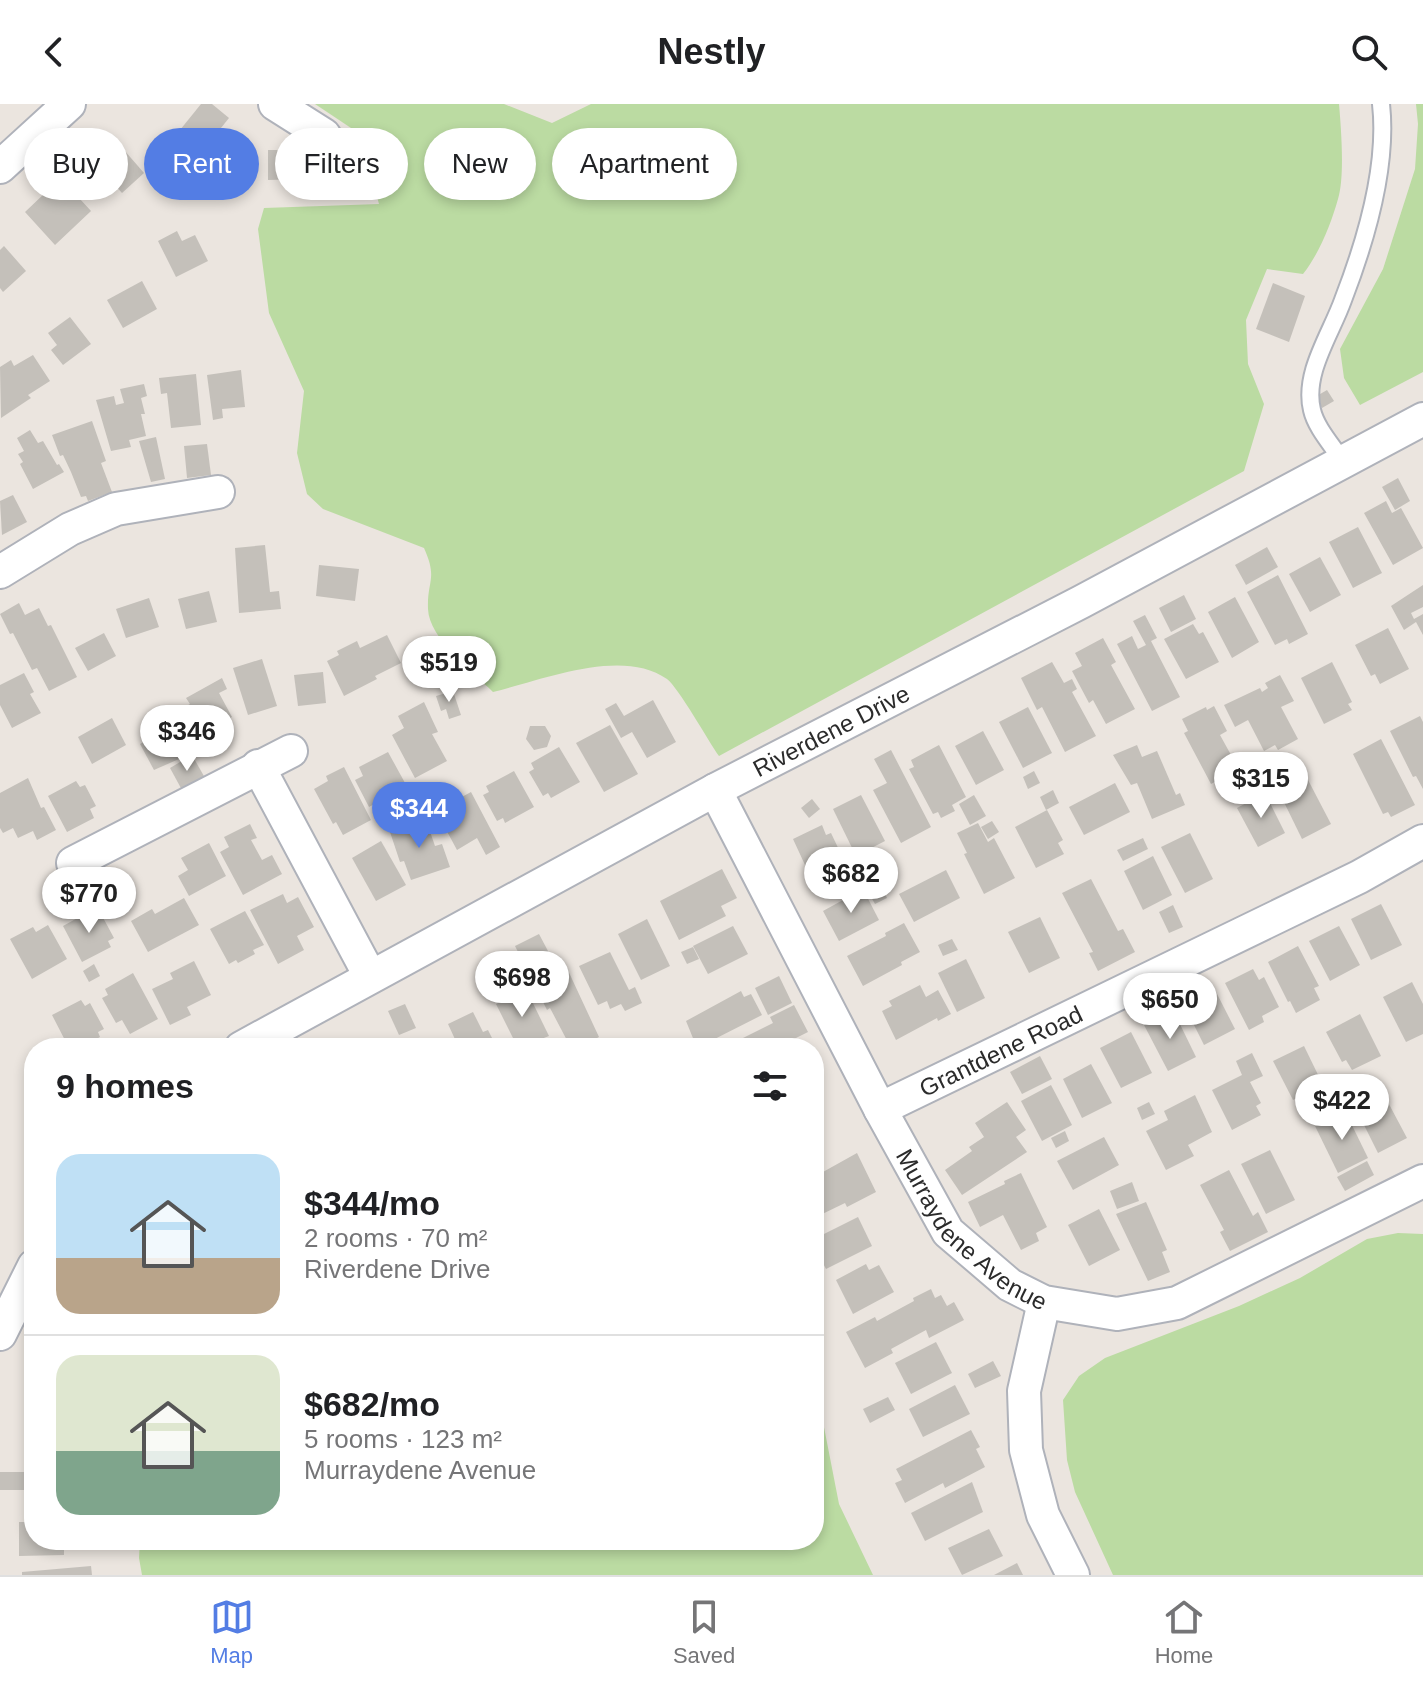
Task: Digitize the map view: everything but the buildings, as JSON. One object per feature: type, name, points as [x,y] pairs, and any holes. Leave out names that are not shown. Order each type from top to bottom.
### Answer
[{"type":"street","points":[[0,167],[69,104]]},
{"type":"street","points":[[275,104],[313,128]]},
{"type":"street","name":"Riverdene Drive","points":[[259,1038],[715,790],[1081,602],[1423,419]]},
{"type":"street","points":[[0,572],[70,529],[116,509],[218,492]]},
{"type":"street","points":[[73,863],[291,751]]},
{"type":"street","points":[[258,766],[370,976]]},
{"type":"street","name":"Murraydene Avenue","points":[[715,790],[880,1109],[948,1232],[1010,1285],[1044,1302],[1117,1314],[1177,1303],[1423,1181]]},
{"type":"street","name":"Grantdene Road","points":[[880,1109],[1359,877],[1423,841]]},
{"type":"street","points":[[2,1324],[24,1284]]},
{"type":"street","points":[[1044,1302],[1024,1391],[1026,1450],[1043,1515],[1073,1575]]},
{"type":"lane","points":[[1343,462],[1312,411],[1311,380],[1344,299],[1375,189],[1382,145],[1381,104]]},
{"type":"green space","points":[[315,104],[504,104],[552,123],[591,104],[1339,104],[1342,152],[1338,199],[1309,266],[1303,274],[1267,269],[1246,320],[1248,364],[1264,404],[1244,471],[719,756],[672,684],[649,670],[628,666],[582,669],[493,692],[453,654],[430,620],[428,599],[431,573],[424,548],[323,509],[307,494],[297,453],[304,391],[269,313],[258,229],[264,208],[408,200],[408,128],[351,128]]},
{"type":"green space","points":[[1416,104],[1423,104],[1423,372],[1360,405],[1344,378],[1340,349],[1383,269],[1415,169]]},
{"type":"green space","points":[[1398,1233],[1423,1234],[1423,1575],[1113,1575],[1075,1492],[1067,1460],[1063,1400],[1079,1376],[1105,1358],[1239,1306],[1300,1278],[1367,1239]]},
{"type":"green space","points":[[824,1427],[839,1504],[873,1575],[142,1575],[139,1550],[824,1550]]}]
